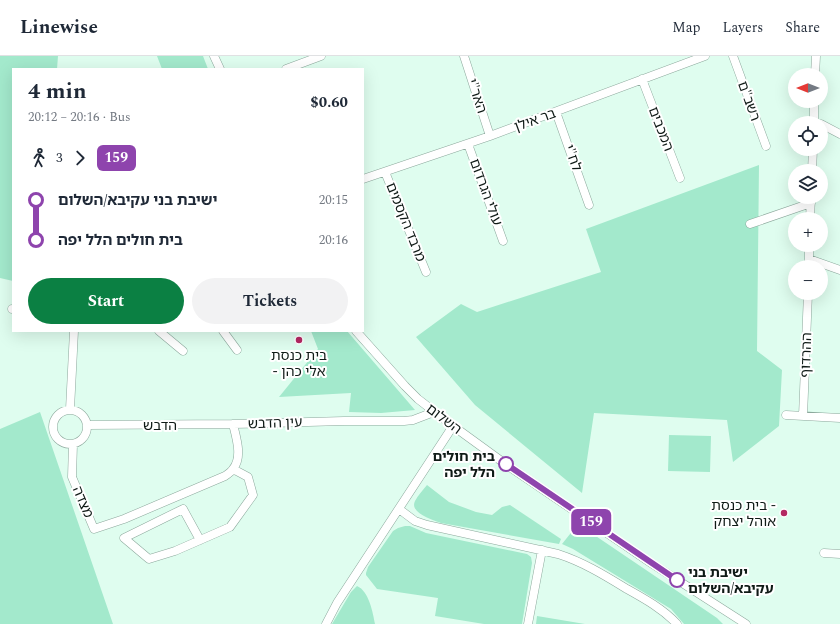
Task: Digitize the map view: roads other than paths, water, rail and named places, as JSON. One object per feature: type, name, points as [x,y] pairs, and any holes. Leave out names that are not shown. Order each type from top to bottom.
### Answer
[{"type":"street","points":[[214,56],[220,68]]},
{"type":"street","points":[[289,68],[321,56]]},
{"type":"street","name":"האר\"י","points":[[464,56],[490,136]]},
{"type":"street","name":"בר אילן","points":[[364,179],[468,144],[705,56]]},
{"type":"street","name":"רשב\"ם","points":[[733,56],[766,146]]},
{"type":"street","points":[[815,68],[816,56]]},
{"type":"street","name":"המכבים","points":[[642,79],[680,178]]},
{"type":"street","name":"לח\"י","points":[[556,112],[589,205]]},
{"type":"street","points":[[828,128],[840,134]]},
{"type":"street","name":"עולי הגרדום","points":[[468,144],[503,241]]},
{"type":"street","name":"מרבד הקסמים","points":[[385,172],[426,272]]},
{"type":"street","points":[[750,224],[801,204]]},
{"type":"street","points":[[828,267],[840,270]]},
{"type":"street","name":"ההרדוף","points":[[803,416],[808,300]]},
{"type":"street","points":[[70,409],[74,332]]},
{"type":"street","points":[[160,332],[183,351]]},
{"type":"street","points":[[224,332],[237,350]]},
{"type":"street","name":"השלום","points":[[357,332],[405,386],[434,412],[504,463],[651,563],[743,623]]},
{"type":"street","points":[[70,409],[75,410],[84,416],[87,425],[85,435],[82,439],[72,444],[58,438],[54,428],[54,422],[60,413],[70,409]]},
{"type":"street","name":"עין הדבש","points":[[233,469],[238,459],[238,442],[233,424],[404,421],[413,420],[434,412]]},
{"type":"street","points":[[786,415],[840,418]]},
{"type":"street","name":"הדבש","points":[[87,425],[233,424]]},
{"type":"street","points":[[326,624],[337,603],[453,426]]},
{"type":"street","name":"מצדה","points":[[72,444],[72,476],[94,529],[124,519],[225,476],[233,469]]},
{"type":"street","points":[[200,540],[183,509],[124,538],[149,559],[175,551],[230,527],[253,495],[248,477],[233,469]]},
{"type":"street","points":[[399,509],[415,521],[427,525],[558,554],[590,567],[659,608],[678,624]]},
{"type":"street","points":[[528,624],[542,550]]},
{"type":"street","points":[[824,554],[840,554]]},
{"type":"place","name":"בית כנסת - אלי כהן","points":[[299,340]]},
{"type":"place","name":"בית חולים הלל יפה","points":[[506,464]]},
{"type":"place","name":"בית כנסת - אוהל יצחק","points":[[784,513]]},
{"type":"place","name":"ישיבת בני עקיבא/השלום","points":[[677,580]]}]
